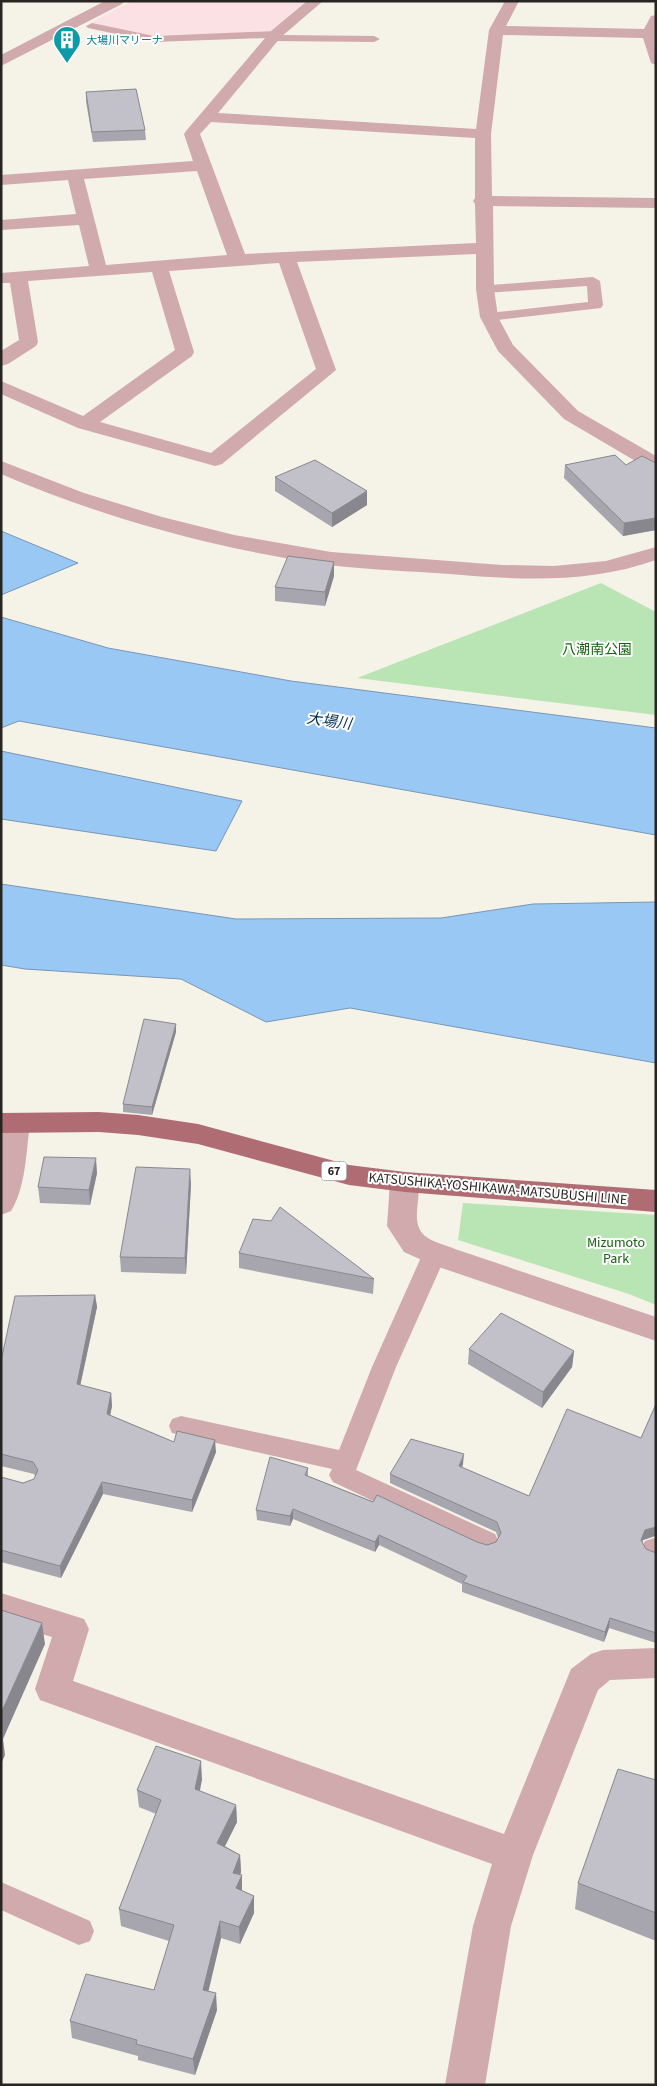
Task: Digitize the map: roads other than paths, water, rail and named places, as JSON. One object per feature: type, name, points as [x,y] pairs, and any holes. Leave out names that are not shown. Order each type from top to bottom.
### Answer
[{"type":"main road","name":"KATSUSHIKA-YOSHIKAWA-MATSUBUSHI LINE","points":[[6,1129],[99,1122],[138,1125],[198,1134],[349,1175],[405,1182],[656,1202]]},
{"type":"street","points":[[1,61],[117,1]]},
{"type":"street","points":[[238,260],[192,134],[274,36],[316,1]]},
{"type":"street","points":[[512,1],[496,30],[483,134],[482,201],[485,289],[489,317],[505,346],[518,363],[571,415],[656,465]]},
{"type":"street","points":[[656,18],[653,34],[656,60]]},
{"type":"street","points":[[496,30],[653,34]]},
{"type":"street","points":[[208,116],[483,134]]},
{"type":"street","points":[[1,180],[204,165]]},
{"type":"street","points":[[75,174],[99,271]]},
{"type":"street","points":[[482,201],[656,203]]},
{"type":"street","points":[[1,225],[86,219]]},
{"type":"street","points":[[1,360],[29,342],[9,278],[238,260],[484,248]]},
{"type":"street","points":[[1,387],[85,424],[215,460],[326,370],[286,258]]},
{"type":"street","points":[[85,424],[185,352],[159,266]]},
{"type":"street","points":[[1,467],[93,503],[169,525],[315,556],[498,572],[546,573],[589,571],[640,560],[656,553]]},
{"type":"street","points":[[1,1204],[7,1182],[6,1129]]},
{"type":"street","points":[[405,1182],[402,1226],[415,1244],[656,1330]]},
{"type":"street","points":[[1,1607],[72,1629],[54,1689],[514,1856]]},
{"type":"street","points":[[465,2085],[492,1926],[514,1856],[584,1680],[603,1665],[656,1663]]},
{"type":"lane","points":[[92,26],[154,39],[274,36],[374,39]]},
{"type":"lane","points":[[485,289],[593,281],[596,305],[489,317]]},
{"type":"lane","points":[[436,1253],[384,1367],[342,1476],[486,1542]]},
{"type":"lane","points":[[181,1426],[347,1462]]},
{"type":"lane","points":[[1,1896],[79,1930]]},
{"type":"water","points":[[1,531],[78,563],[1,595]]},
{"type":"water","name":"大場川","points":[[1,617],[108,648],[291,681],[656,728],[656,835],[19,721],[1,728]]},
{"type":"water","points":[[1,751],[242,801],[216,851],[1,819]]},
{"type":"water","points":[[1,884],[236,919],[441,918],[533,904],[656,902],[656,1063],[350,1008],[266,1022],[181,979],[25,969],[1,965]]},
{"type":"place","name":"大場川マリーナ","points":[[67,64]]},
{"type":"park label","name":"八潮南公園","points":[[597,649]]},
{"type":"park label","name":"Mizumoto Park","points":[[616,1250]]}]
